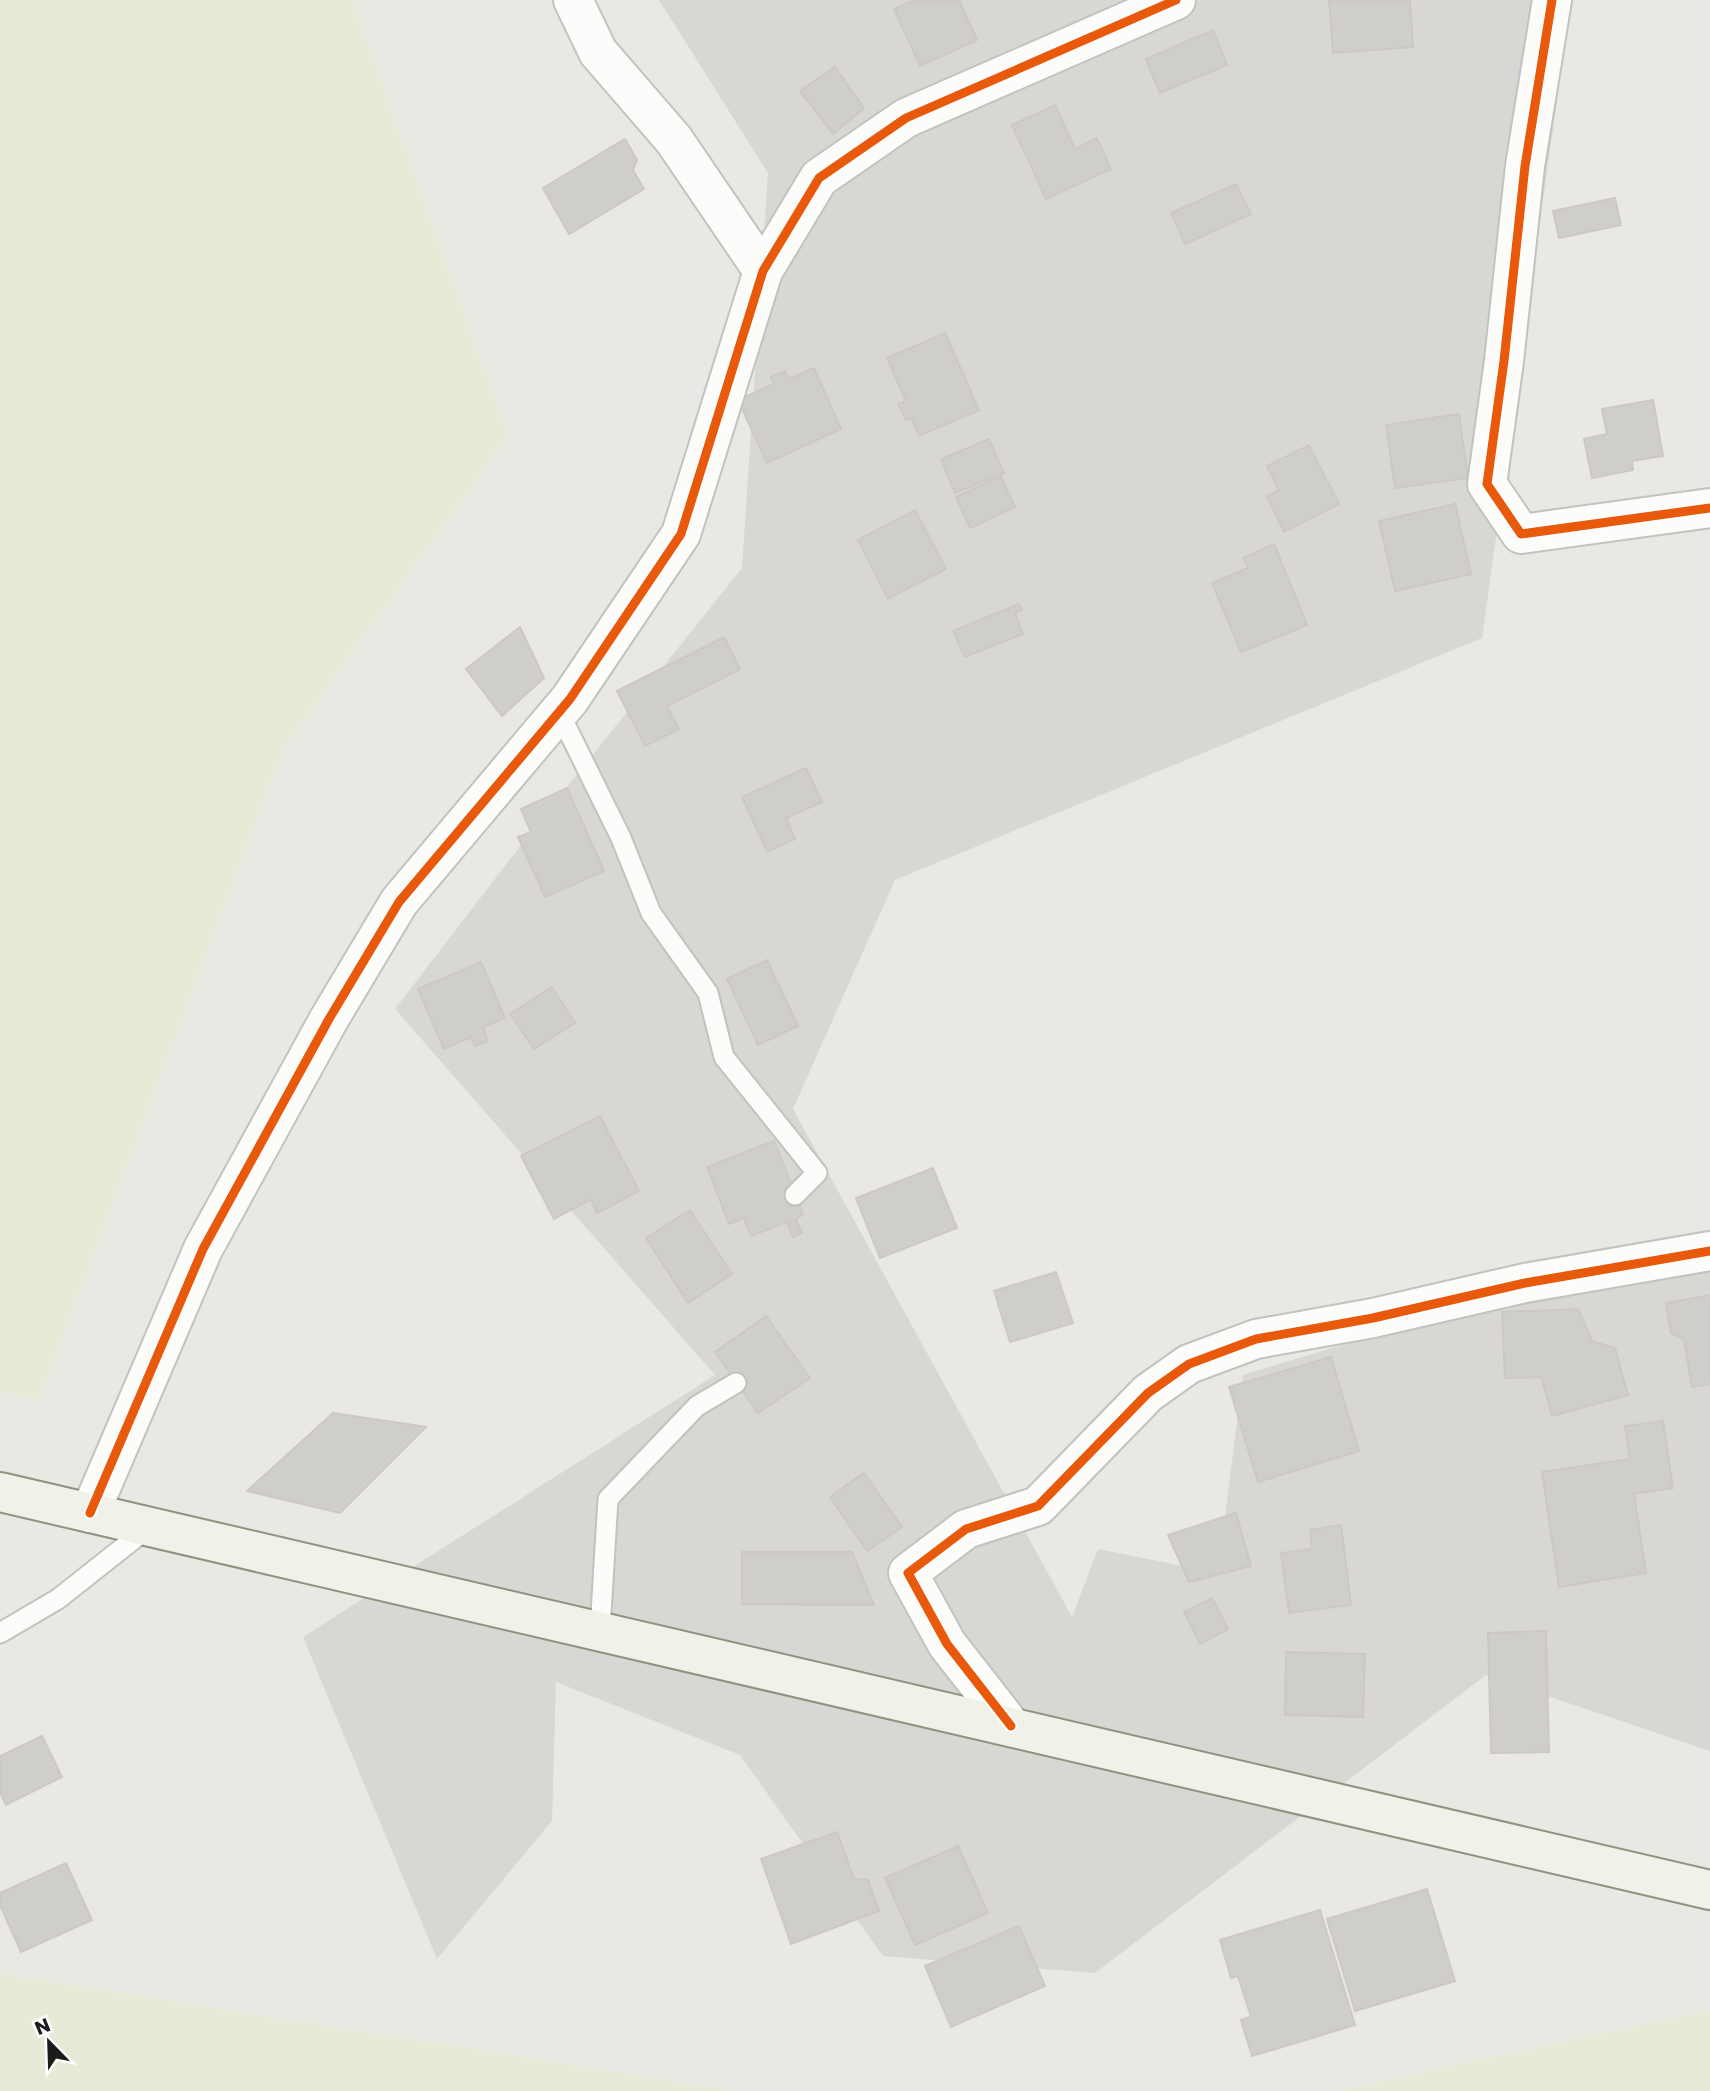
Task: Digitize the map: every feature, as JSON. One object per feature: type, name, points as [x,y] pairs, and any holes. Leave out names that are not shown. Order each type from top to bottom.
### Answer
[{"type":"main road","points":[[0,1492],[1710,1890]]},
{"type":"street","points":[[573,0],[598,52],[674,140],[763,271]]},
{"type":"street","points":[[90,1513],[203,1249],[329,1019],[399,902],[559,712],[681,534],[763,271],[819,178],[906,118],[1176,0]]},
{"type":"street","points":[[1552,0],[1525,166],[1504,361],[1487,484],[1521,534],[1710,508]]},
{"type":"street","points":[[1011,1726],[947,1644],[908,1573],[965,1529],[1038,1506],[1148,1394],[1189,1364],[1256,1339],[1373,1318],[1525,1283],[1710,1251]]},
{"type":"lane","points":[[559,712],[621,838],[651,913],[708,993],[724,1057],[817,1173],[795,1195]]},
{"type":"lane","points":[[600,1630],[608,1499],[697,1406],[736,1383]]},
{"type":"lane","points":[[0,1633],[58,1599],[150,1526]]},
{"type":"shaded area","points":[[659,0],[1571,0],[1482,638],[895,880],[793,1109],[1072,1617],[1098,1549],[1218,1573],[1243,1375],[1438,1316],[1710,1265],[1710,1751],[1486,1675],[1095,1973],[883,1956],[740,1755],[556,1682],[552,1821],[437,1959],[303,1637],[715,1375],[395,1009],[531,832],[742,568],[768,173]]},
{"type":"green space","points":[[0,0],[352,0],[508,436],[283,749],[39,1400],[0,1391]]},
{"type":"green space","points":[[0,1974],[736,2091],[0,2091]]},
{"type":"green space","points":[[1710,2010],[1710,2091],[1339,2091]]},
{"type":"building","points":[[915,0],[959,0],[977,40],[920,66],[894,9]]},
{"type":"building","points":[[1329,0],[1410,0],[1413,47],[1333,53]]},
{"type":"building","points":[[1213,30],[1227,65],[1160,93],[1146,59]]},
{"type":"building","points":[[835,67],[864,108],[833,134],[800,91]]},
{"type":"building","points":[[1055,105],[1075,149],[1097,138],[1111,169],[1046,199],[1012,125]]},
{"type":"building","points":[[625,139],[637,160],[633,170],[644,189],[569,234],[543,188]]},
{"type":"building","points":[[1236,184],[1251,214],[1185,244],[1171,213]]},
{"type":"building","points":[[1615,198],[1621,225],[1559,238],[1553,211]]},
{"type":"building","points":[[945,333],[979,410],[919,436],[911,418],[906,420],[898,404],[906,401],[887,358]]},
{"type":"building","points":[[814,368],[841,429],[767,463],[738,400],[774,384],[771,377],[785,371],[789,379]]},
{"type":"building","points":[[1653,400],[1663,456],[1632,461],[1633,470],[1592,478],[1584,439],[1607,434],[1602,409]]},
{"type":"building","points":[[1459,414],[1468,478],[1395,488],[1386,425]]},
{"type":"building","points":[[989,439],[1004,473],[955,493],[941,459]]},
{"type":"building","points":[[1309,445],[1339,504],[1284,532],[1267,496],[1279,490],[1267,466]]},
{"type":"building","points":[[1001,476],[1015,507],[970,528],[956,497]]},
{"type":"building","points":[[1455,504],[1471,574],[1395,591],[1379,521]]},
{"type":"building","points":[[915,510],[946,569],[888,599],[858,540]]},
{"type":"building","points":[[1274,544],[1307,625],[1241,652],[1212,583],[1248,568],[1243,558]]},
{"type":"building","points":[[1019,604],[1022,610],[1015,613],[1023,634],[965,657],[953,631]]},
{"type":"building","points":[[520,627],[544,678],[502,716],[466,669]]},
{"type":"building","points":[[724,637],[740,669],[667,706],[679,729],[645,746],[617,691]]},
{"type":"building","points":[[806,768],[822,802],[786,818],[795,839],[767,852],[742,797]]},
{"type":"building","points":[[567,788],[604,871],[545,897],[518,837],[531,832],[521,809]]},
{"type":"building","points":[[767,960],[798,1026],[758,1045],[727,979]]},
{"type":"building","points":[[481,962],[505,1018],[483,1027],[488,1041],[475,1046],[471,1037],[444,1049],[418,989]]},
{"type":"building","points":[[552,987],[575,1023],[534,1049],[510,1014]]},
{"type":"building","points":[[600,1116],[639,1191],[597,1213],[591,1199],[554,1219],[521,1156]]},
{"type":"building","points":[[774,1141],[803,1214],[796,1220],[802,1233],[793,1237],[787,1222],[751,1236],[744,1218],[729,1224],[707,1167]]},
{"type":"building","points":[[933,1168],[957,1228],[880,1258],[856,1198]]},
{"type":"building","points":[[690,1210],[732,1274],[688,1303],[646,1238]]},
{"type":"building","points":[[1056,1272],[1073,1323],[1010,1342],[994,1291]]},
{"type":"building","points":[[1710,1295],[1710,1384],[1692,1387],[1684,1339],[1671,1333],[1666,1303]]},
{"type":"building","points":[[1578,1309],[1592,1341],[1615,1348],[1628,1395],[1552,1416],[1541,1377],[1505,1378],[1502,1312]]},
{"type":"building","points":[[766,1316],[810,1378],[758,1413],[715,1352]]},
{"type":"building","points":[[1331,1357],[1359,1451],[1258,1482],[1229,1387]]},
{"type":"building","points":[[333,1413],[426,1427],[340,1513],[247,1491]]},
{"type":"building","points":[[1663,1421],[1673,1488],[1634,1494],[1646,1573],[1559,1587],[1542,1472],[1630,1459],[1625,1426]]},
{"type":"building","points":[[864,1473],[902,1527],[867,1551],[830,1497]]},
{"type":"building","points":[[1236,1513],[1251,1566],[1189,1582],[1168,1535]]},
{"type":"building","points":[[1341,1525],[1351,1605],[1289,1613],[1281,1553],[1312,1549],[1310,1530]]},
{"type":"building","points":[[742,1552],[852,1552],[874,1605],[742,1604]]},
{"type":"building","points":[[1212,1598],[1228,1629],[1200,1644],[1184,1612]]},
{"type":"building","points":[[1546,1631],[1549,1752],[1491,1753],[1488,1633]]},
{"type":"building","points":[[1286,1652],[1365,1654],[1363,1717],[1285,1715]]},
{"type":"building","points":[[42,1736],[62,1777],[6,1805],[0,1792],[0,1756]]},
{"type":"building","points":[[837,1832],[854,1879],[868,1880],[879,1911],[791,1944],[761,1859]]},
{"type":"building","points":[[958,1846],[988,1913],[915,1945],[885,1878]]},
{"type":"building","points":[[66,1863],[92,1920],[21,1952],[0,1905],[0,1893]]},
{"type":"building","points":[[1427,1889],[1455,1981],[1355,2011],[1327,1919]]},
{"type":"building","points":[[1320,1910],[1355,2025],[1252,2056],[1241,2020],[1251,2017],[1238,1976],[1231,1978],[1220,1940]]},
{"type":"building","points":[[1019,1926],[1045,1986],[951,2027],[925,1966]]},
{"type":"cycle path","points":[[90,1513],[203,1249],[329,1019],[399,902],[570,699],[681,534],[763,271],[819,178],[906,118],[1176,0]]},
{"type":"cycle path","points":[[1552,0],[1525,166],[1504,361],[1487,484],[1521,534],[1710,508]]},
{"type":"cycle path","points":[[1011,1726],[947,1644],[908,1573],[966,1529],[1038,1506],[1148,1393],[1189,1364],[1256,1339],[1373,1318],[1525,1283],[1710,1251]]}]
